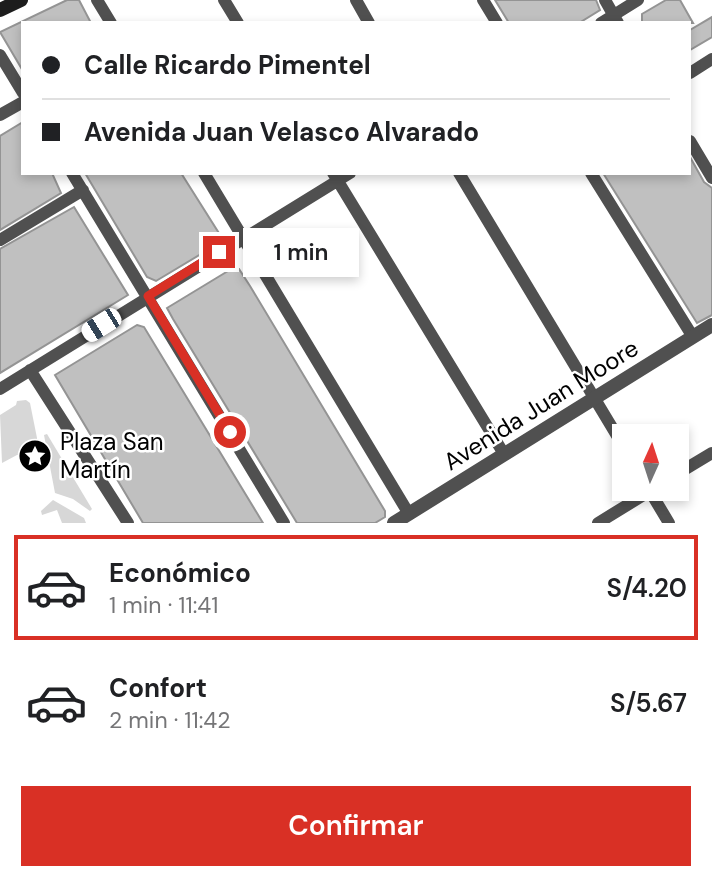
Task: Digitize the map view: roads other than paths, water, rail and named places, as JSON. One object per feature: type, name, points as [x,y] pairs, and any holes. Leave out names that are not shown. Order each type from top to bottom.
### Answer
[{"type":"main road","points":[[0,10],[21,0]]},
{"type":"street","points":[[97,0],[110,21]]},
{"type":"street","points":[[224,0],[238,21]]},
{"type":"street","points":[[356,0],[368,21]]},
{"type":"street","points":[[483,0],[496,21]]},
{"type":"street","points":[[605,0],[615,19],[638,0]]},
{"type":"street","points":[[0,55],[21,90]]},
{"type":"street","points":[[691,72],[712,59]]},
{"type":"street","points":[[0,115],[21,103]]},
{"type":"street","points":[[691,143],[712,178]]},
{"type":"street","points":[[73,175],[285,523]]},
{"type":"street","points":[[205,175],[411,519]]},
{"type":"street","points":[[461,175],[612,427]]},
{"type":"street","points":[[591,175],[693,337]]},
{"type":"street","points":[[0,389],[243,238],[335,177],[504,454]]},
{"type":"street","points":[[0,240],[83,190]]},
{"type":"street","name":"Avenida Juan Moore","points":[[394,523],[411,519],[504,454],[712,325]]},
{"type":"street","points":[[30,370],[128,523]]},
{"type":"street","points":[[690,466],[712,453]]},
{"type":"street","points":[[598,523],[632,501]]},
{"type":"street","points":[[657,501],[669,523]]},
{"type":"place","name":"Plaza San Martín","points":[[35,456]]}]
